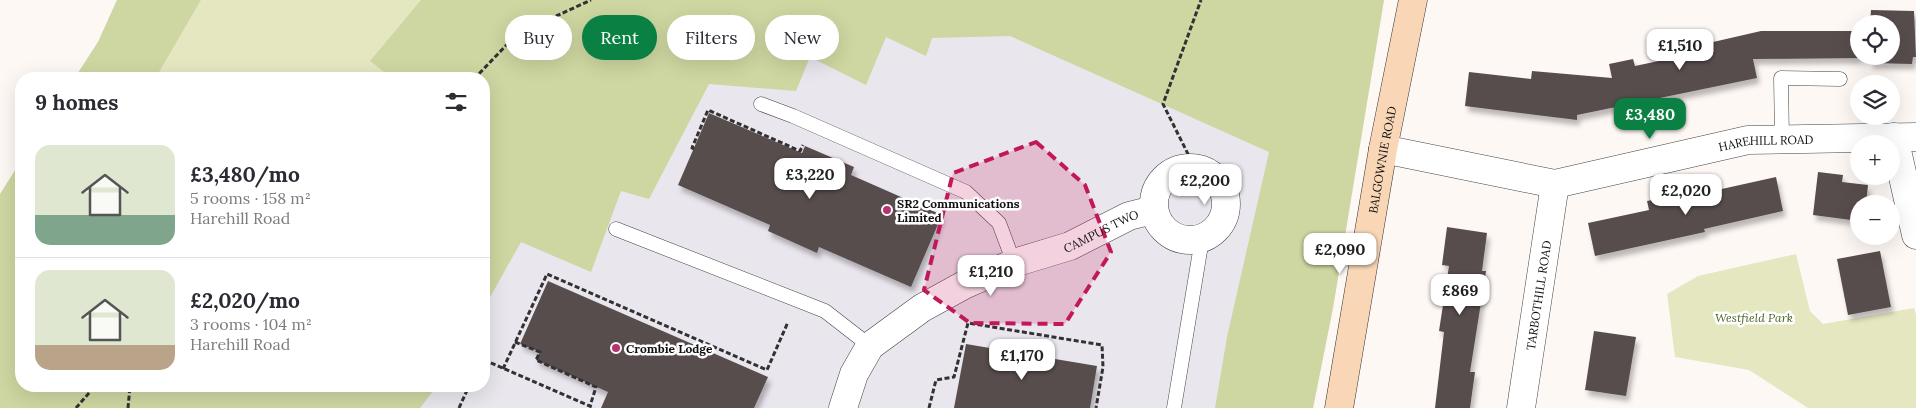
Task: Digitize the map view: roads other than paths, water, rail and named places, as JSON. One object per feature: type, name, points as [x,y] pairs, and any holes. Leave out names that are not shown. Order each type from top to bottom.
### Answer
[{"type":"street","name":"BALGOWNIE ROAD","points":[[1339,408],[1384,149],[1413,0]]},
{"type":"street","name":"HAREHILL ROAD","points":[[1384,149],[1555,184],[1748,140],[1905,137]]},
{"type":"street","points":[[1905,137],[1916,235]]},
{"type":"street","name":"CAMPUS TWO","points":[[1183,168],[1195,168],[1205,171],[1214,177],[1221,185],[1226,201],[1224,217],[1212,234],[1202,239],[1190,241],[1177,238],[1166,232],[1158,222],[1153,210],[1153,199],[1157,188],[1164,178],[1183,168]]},
{"type":"street","name":"TARBOTHILL ROAD","points":[[1521,408],[1555,184]]},
{"type":"street","name":"CAMPUS TWO","points":[[843,408],[854,374],[870,346],[922,308],[964,285],[1014,263],[1070,246],[1129,216],[1153,210]]},
{"type":"lane","points":[[1782,139],[1781,78],[1840,79]]},
{"type":"lane","points":[[761,104],[793,116],[966,192],[999,223],[1014,263]]},
{"type":"lane","points":[[616,229],[824,311],[870,346]]},
{"type":"lane","points":[[1174,408],[1202,239]]},
{"type":"place","name":"SR2 Communications Limited","points":[[887,210]]},
{"type":"place","name":"Crombie Lodge","points":[[616,348]]},
{"type":"park label","name":"Westfield Park","points":[[1754,317]]}]
